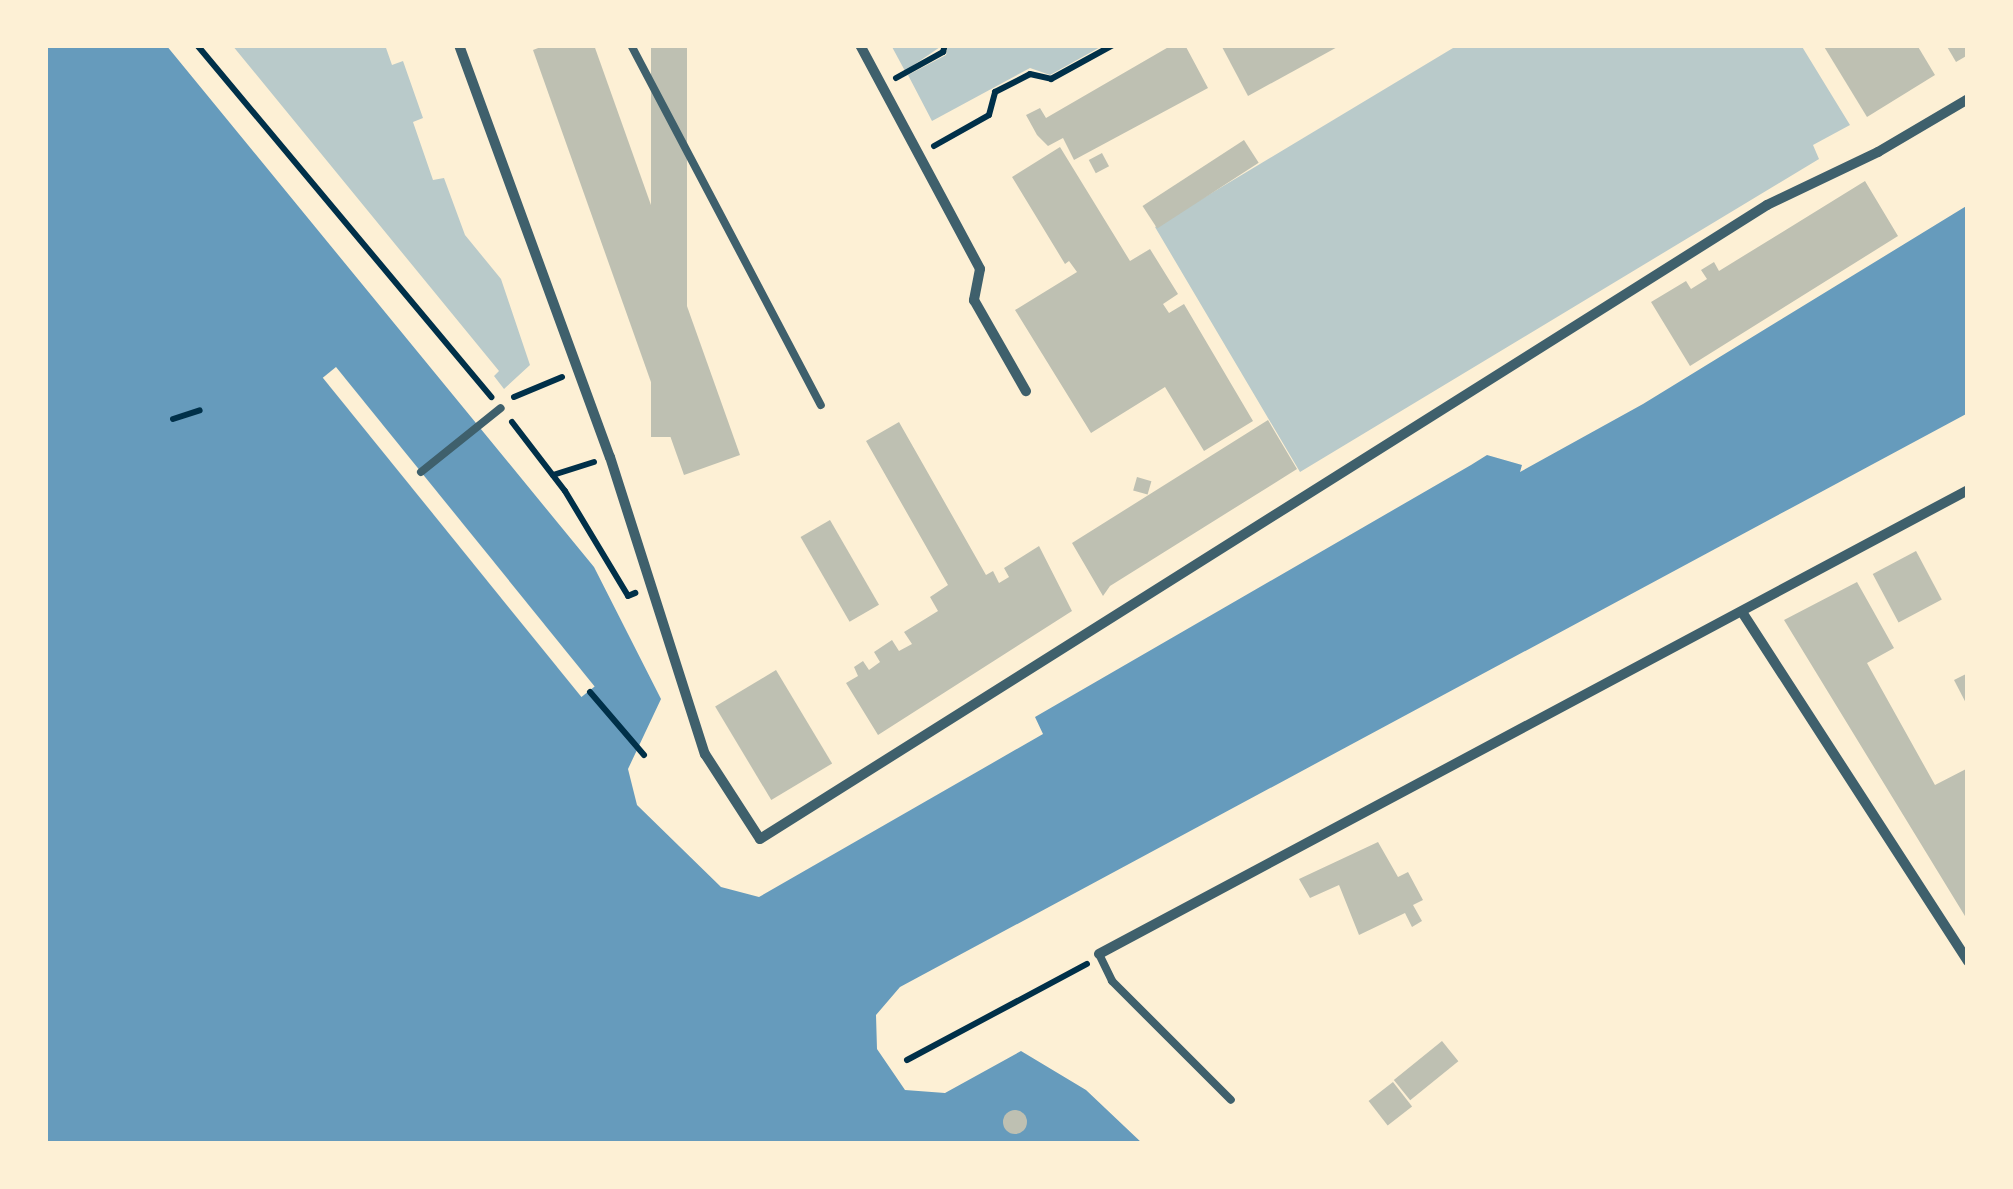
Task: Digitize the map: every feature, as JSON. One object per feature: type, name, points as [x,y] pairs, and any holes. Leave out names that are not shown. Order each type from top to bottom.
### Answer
[{"type":"street","points":[[459,45],[654,586],[705,754],[760,839],[1750,216],[1968,99]]},
{"type":"street","points":[[860,45],[980,268],[974,300],[1026,391]]},
{"type":"street","points":[[1099,954],[1968,490]]},
{"type":"street","points":[[1742,612],[1968,961]]},
{"type":"lane","points":[[631,45],[821,404]]},
{"type":"lane","points":[[421,472],[501,408]]},
{"type":"lane","points":[[1099,954],[1112,980],[1231,1100]]},
{"type":"path","points":[[197,45],[501,408],[552,475],[628,596],[654,586]]},
{"type":"path","points":[[882,86],[943,52],[945,45]]},
{"type":"path","points":[[918,155],[990,115],[995,92],[1030,74],[1051,79],[1113,45]]},
{"type":"path","points":[[525,387],[536,384]]},
{"type":"path","points":[[173,419],[200,410]]},
{"type":"path","points":[[552,475],[582,466]]},
{"type":"path","points":[[590,692],[644,755]]},
{"type":"path","points":[[907,1060],[1086,965]]},
{"type":"shaded area","points":[[232,45],[385,45],[392,65],[403,61],[423,118],[413,122],[433,180],[444,178],[465,235],[501,279],[530,365],[504,389],[494,376],[499,371]]},
{"type":"shaded area","points":[[891,45],[943,45],[905,71]]},
{"type":"shaded area","points":[[948,45],[1104,45],[1050,75],[1030,68],[932,121],[908,75],[946,55]]},
{"type":"shaded area","points":[[1458,45],[1801,45],[1850,125],[1813,145],[1819,159],[1300,472],[1155,227]]},
{"type":"water","points":[[45,45],[166,45],[594,567],[661,699],[628,769],[637,805],[721,887],[759,897],[1043,734],[1035,717],[1487,455],[1522,465],[1520,472],[1643,404],[1968,205],[1968,413],[900,987],[876,1015],[877,1049],[905,1090],[945,1093],[1021,1051],[1086,1090],[1143,1144],[45,1144]]},
{"type":"pier","points":[[336,367],[595,686],[581,697],[323,378]]},
{"type":"building","points":[[546,45],[594,45],[740,455],[684,475],[533,50]]},
{"type":"building","points":[[651,45],[687,45],[687,437],[651,437]]},
{"type":"building","points":[[1172,45],[1185,45],[1208,88],[1074,160],[1063,138],[1048,146],[1037,135],[1026,115],[1040,108],[1046,118]]},
{"type":"building","points":[[1221,45],[1341,45],[1248,96]]},
{"type":"building","points":[[1823,45],[1917,45],[1935,75],[1867,117]]},
{"type":"building","points":[[1946,45],[1968,45],[1968,55],[1956,62]]},
{"type":"building","points":[[1244,140],[1259,163],[1157,229],[1143,206]]},
{"type":"building","points":[[1060,147],[1130,261],[1150,249],[1178,294],[1163,304],[1169,313],[1184,304],[1253,421],[1204,451],[1165,387],[1091,433],[1015,310],[1077,272],[1069,261],[1065,264],[1012,177]]},
{"type":"building","points":[[1102,153],[1109,166],[1096,173],[1089,160]]},
{"type":"building","points":[[1865,181],[1898,236],[1690,366],[1651,302],[1686,281],[1691,289],[1707,279],[1701,270],[1714,262],[1719,271]]},
{"type":"building","points":[[1268,420],[1297,469],[1110,586],[1103,596],[1072,543]]},
{"type":"building","points":[[899,422],[986,575],[993,571],[999,583],[1009,577],[1004,568],[1039,546],[1072,611],[878,735],[846,683],[858,676],[854,667],[863,661],[869,670],[880,662],[874,652],[892,640],[899,651],[912,644],[904,632],[938,611],[930,597],[948,585],[866,441]]},
{"type":"building","points":[[1137,477],[1151,481],[1148,495],[1133,490]]},
{"type":"building","points":[[830,520],[879,605],[850,622],[801,537]]},
{"type":"building","points":[[1916,551],[1942,600],[1899,623],[1873,574]]},
{"type":"building","points":[[1857,582],[1894,648],[1867,663],[1935,785],[1968,768],[1968,921],[1784,620]]},
{"type":"building","points":[[776,670],[832,763],[771,800],[715,707]]},
{"type":"building","points":[[1968,673],[1968,707],[1954,680]]},
{"type":"building","points":[[1378,842],[1398,877],[1408,872],[1423,900],[1413,905],[1422,921],[1412,927],[1405,913],[1359,935],[1339,885],[1310,898],[1299,879]]},
{"type":"building","points":[[1442,1041],[1458,1061],[1410,1100],[1394,1080]]},
{"type":"building","points":[[1393,1082],[1412,1106],[1388,1126],[1369,1101]]},
{"type":"building","points":[[1015,1110],[1024,1113],[1024,1131],[1015,1134],[1006,1131],[1003,1122],[1006,1113]]}]
